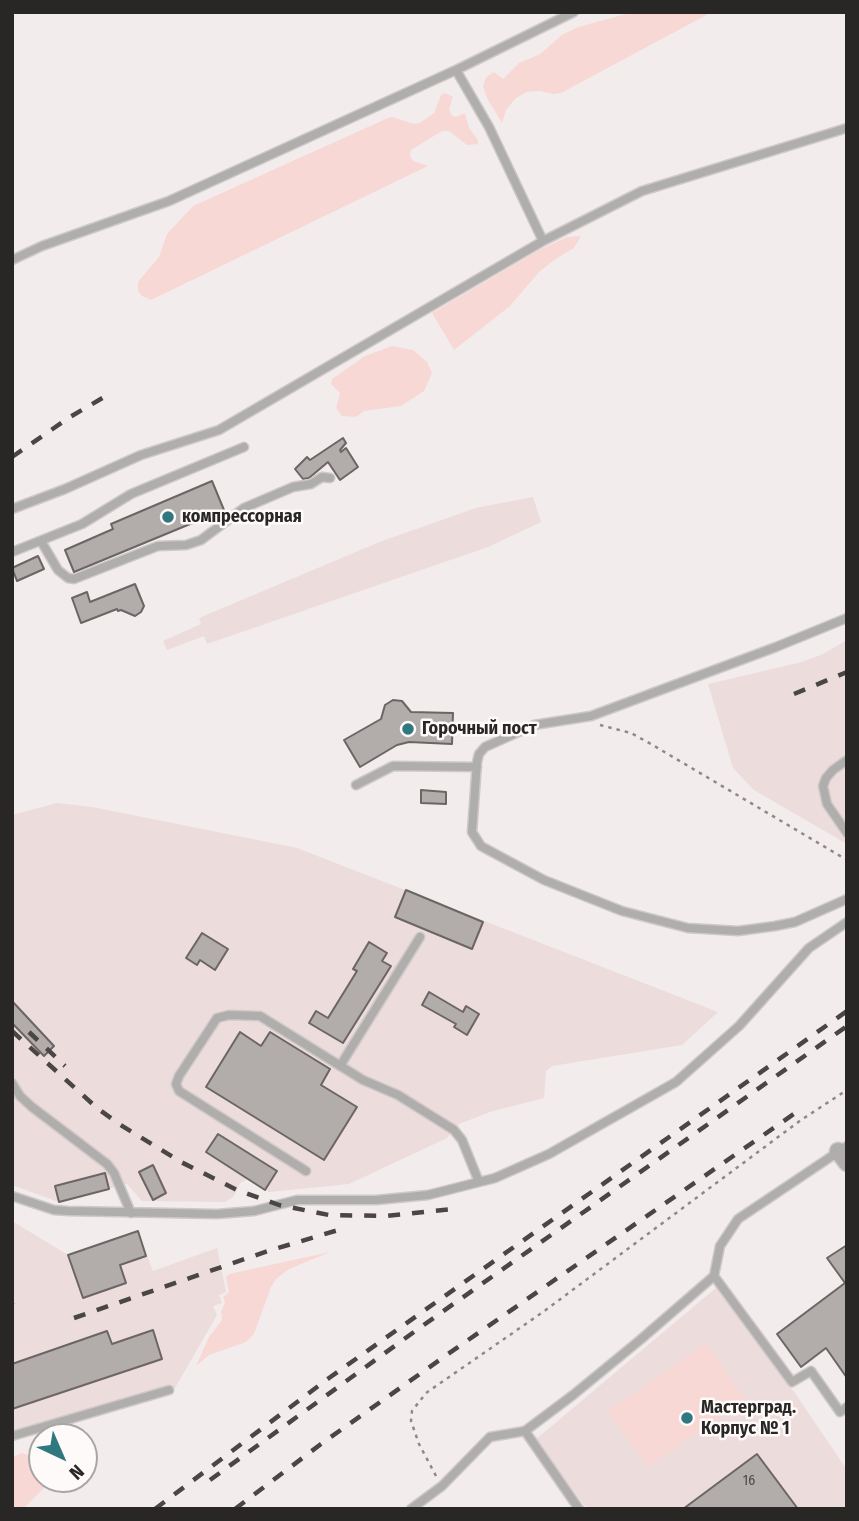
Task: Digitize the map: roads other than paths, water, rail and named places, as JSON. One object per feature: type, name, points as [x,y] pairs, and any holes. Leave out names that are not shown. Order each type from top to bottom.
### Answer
[{"type":"lane","points":[[12,260],[169,201],[574,12]]},
{"type":"lane","points":[[456,69],[495,137],[543,241]]},
{"type":"lane","points":[[12,509],[141,455],[219,430],[543,241],[642,191],[847,128]]},
{"type":"lane","points":[[12,552],[88,520],[131,494],[244,446]]},
{"type":"lane","points":[[41,541],[58,570],[74,579],[158,546],[186,545],[201,540],[244,508],[293,487],[311,484],[322,477],[330,478]]},
{"type":"lane","points":[[847,618],[776,647],[576,720],[534,725],[485,747],[479,754],[477,767],[472,832],[481,846],[544,880],[622,911],[688,928],[738,931],[795,922],[847,899]]},
{"type":"lane","points":[[847,760],[826,778],[823,786],[827,804],[847,833]]},
{"type":"lane","points":[[356,785],[393,766],[477,767]]},
{"type":"lane","points":[[12,1196],[54,1210],[236,1213],[298,1200],[376,1200],[428,1195],[479,1182],[523,1167],[648,1100],[676,1082],[739,1026],[809,948],[847,922]]},
{"type":"lane","points":[[340,1066],[420,937]]},
{"type":"lane","points":[[306,1171],[179,1091],[176,1084],[217,1018],[229,1015],[260,1016],[363,1080],[398,1095],[454,1130],[462,1140],[479,1182]]},
{"type":"lane","points":[[12,1083],[20,1096],[32,1107],[111,1168],[131,1213]]},
{"type":"lane","points":[[411,1509],[442,1486],[490,1437],[525,1431],[573,1395],[714,1276],[720,1246],[738,1219],[844,1153]]},
{"type":"lane","points":[[714,1276],[792,1382],[811,1371],[840,1412],[847,1407]]},
{"type":"lane","points":[[12,1436],[169,1390]]},
{"type":"lane","points":[[525,1431],[579,1509]]},
{"type":"railway","points":[[12,457],[70,417],[111,393]]},
{"type":"railway","points":[[794,694],[847,672]]},
{"type":"railway","points":[[155,1509],[329,1378],[847,1011]]},
{"type":"railway","points":[[210,1480],[418,1329],[847,1026]]},
{"type":"railway","points":[[12,1031],[97,1108],[119,1124],[181,1162],[237,1190],[279,1205],[329,1215],[386,1216],[453,1209]]},
{"type":"railway","points":[[29,1032],[65,1066]]},
{"type":"railway","points":[[235,1509],[448,1354],[801,1109]]},
{"type":"railway","points":[[74,1318],[268,1251],[345,1228]]},
{"type":"place","name":"компрессорная","points":[[168,517]]},
{"type":"place","name":"Горочный пост","points":[[408,729]]},
{"type":"place","name":"Мастерград. Корпус № 1","points":[[687,1418]]}]
